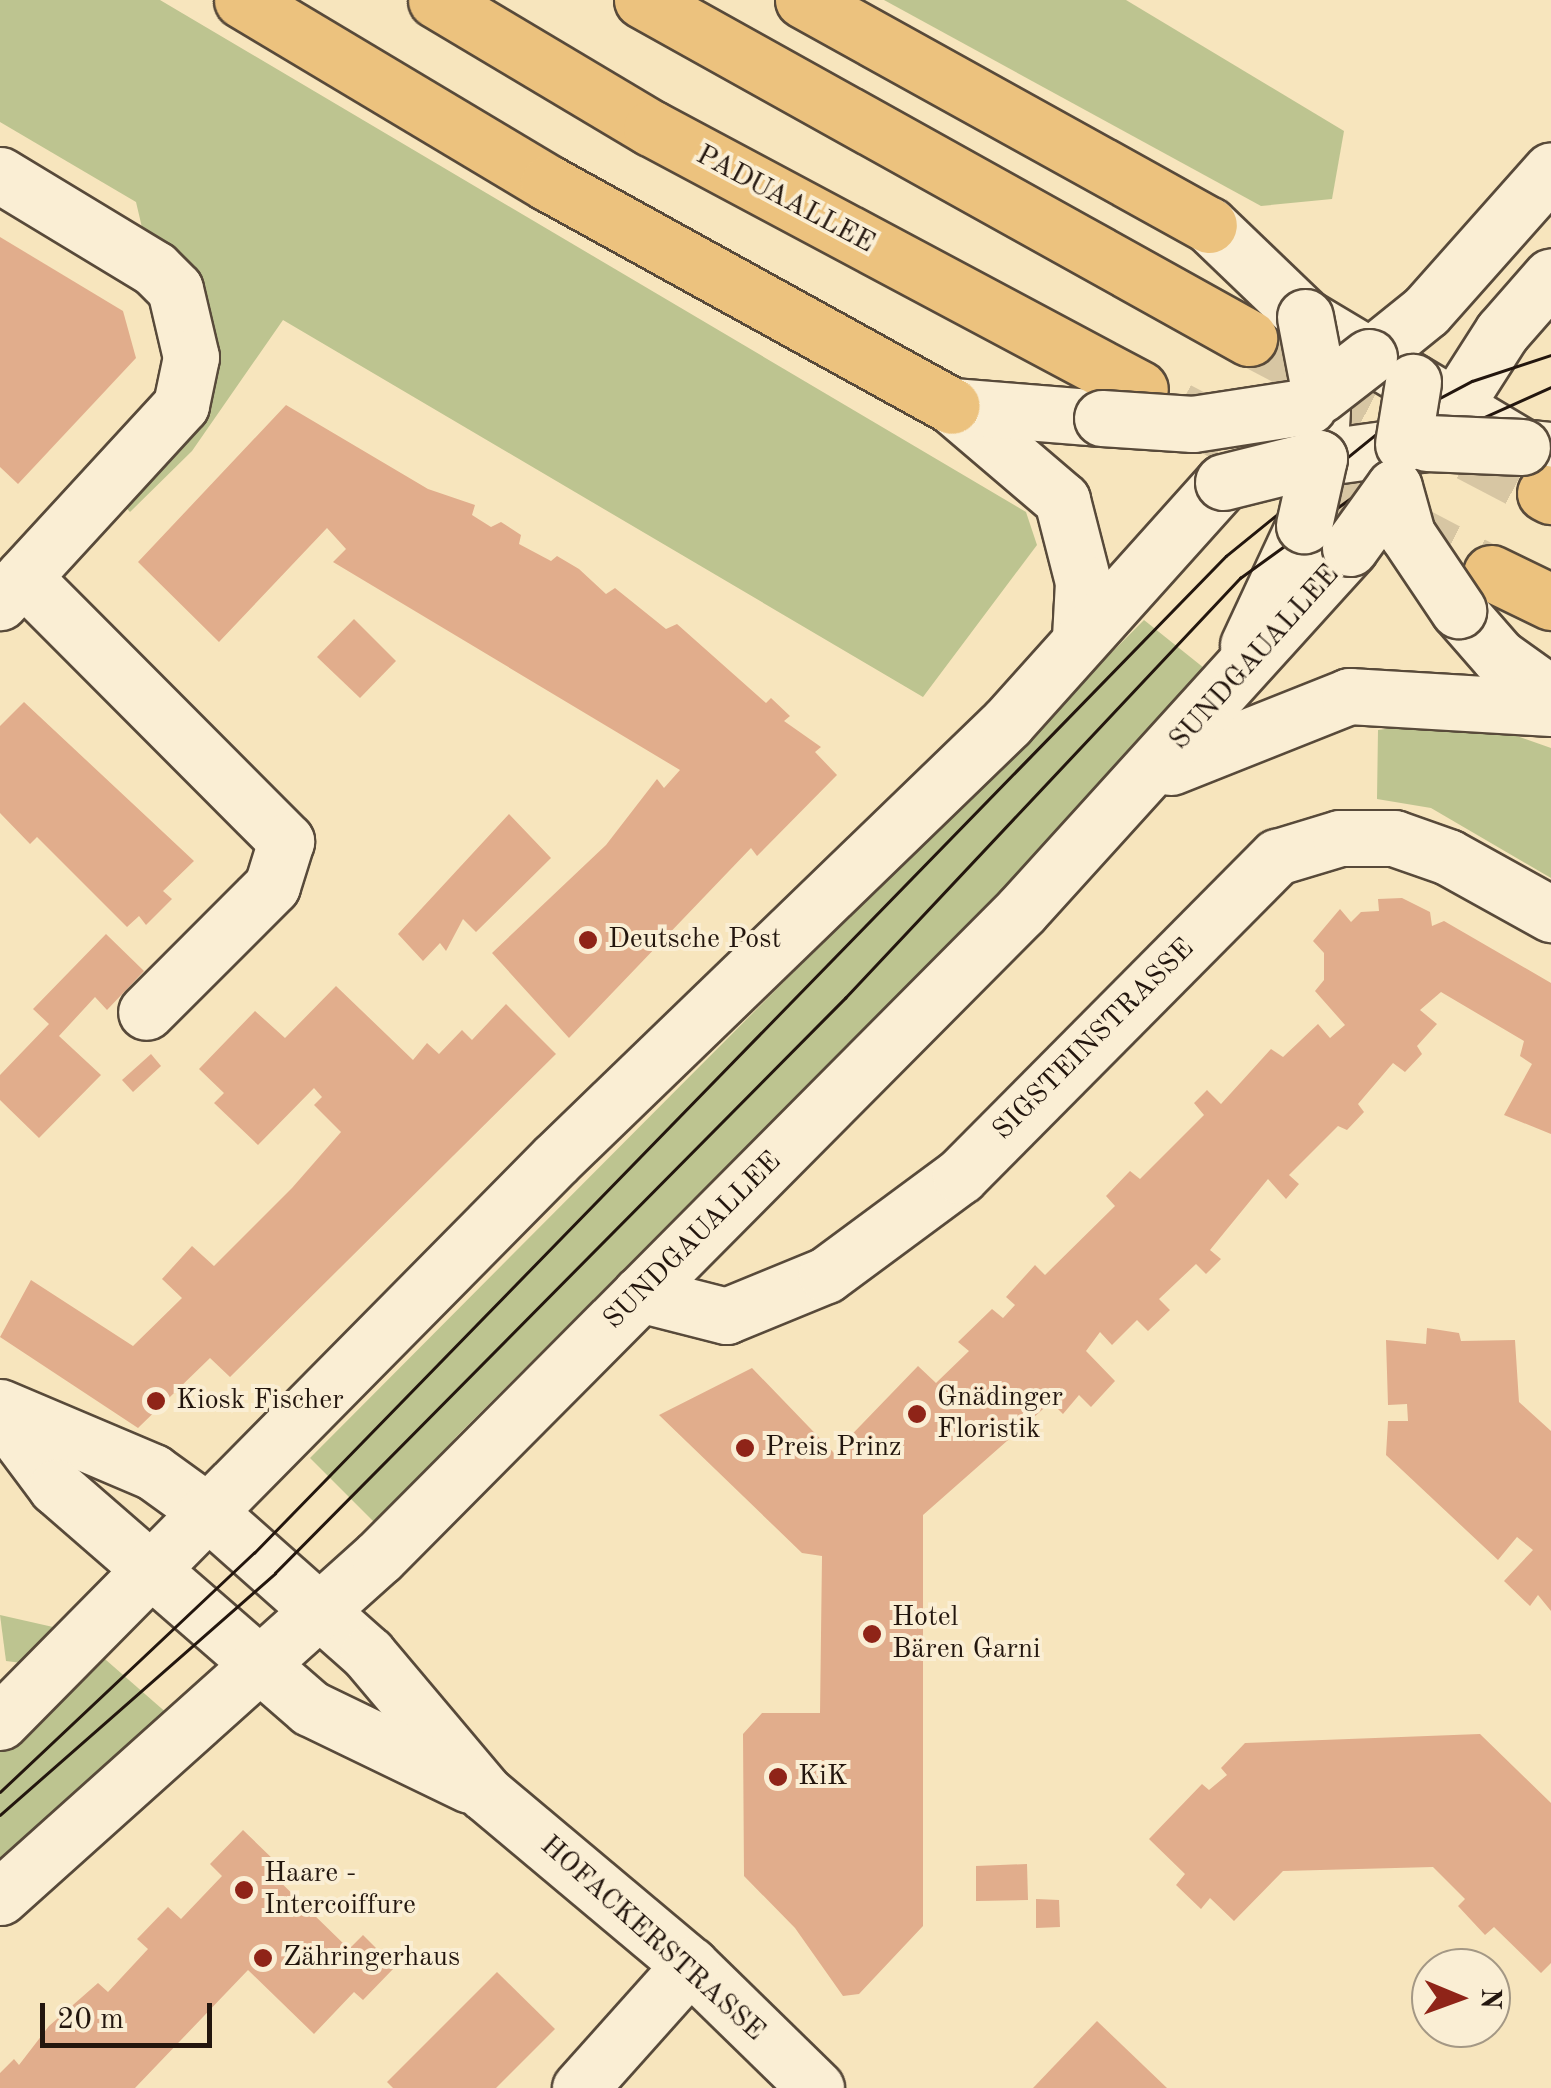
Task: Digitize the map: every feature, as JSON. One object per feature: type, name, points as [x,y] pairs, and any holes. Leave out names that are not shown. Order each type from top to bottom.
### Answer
[{"type":"highway","points":[[242,0],[548,183],[952,406]]},
{"type":"highway","name":"PADUAALLEE","points":[[436,0],[1121,403]]},
{"type":"highway","points":[[642,0],[1250,338]]},
{"type":"highway","points":[[803,0],[1209,224]]},
{"type":"highway","points":[[1475,591],[1551,602]]},
{"type":"street","points":[[1327,536],[1551,170]]},
{"type":"street","points":[[0,175],[155,269],[174,289],[191,357],[181,405],[12,589],[286,841],[272,886],[146,1012]]},
{"type":"street","points":[[1209,224],[1289,298],[1542,472]]},
{"type":"street","points":[[952,406],[1121,403],[1193,424],[1318,416],[1417,386],[1502,332],[1551,276]]},
{"type":"street","points":[[1289,298],[1318,416],[1327,536]]},
{"type":"street","points":[[0,1722],[555,1160],[1007,722],[1223,482],[1318,416],[1417,386]]},
{"type":"street","points":[[1417,386],[1407,534],[1475,591],[1499,657],[1551,694]]},
{"type":"street","points":[[952,406],[1062,500],[1084,582],[1080,637]]},
{"type":"street","name":"SUNDGAUALLEE","points":[[0,1898],[318,1613],[640,1294],[1150,776],[1226,693],[1327,536]]},
{"type":"street","points":[[1150,776],[1349,696],[1551,708]]},
{"type":"street","name":"SIGSTEINSTRASSE","points":[[640,1294],[726,1316],[826,1276],[960,1176],[1277,857],[1340,838],[1394,838],[1448,857],[1551,914]]},
{"type":"street","name":"HOFACKERSTRASSE","points":[[0,1409],[153,1472],[207,1510],[368,1654],[485,1793],[690,1965],[816,2088]]},
{"type":"street","name":"HOFACKERSTRASSE","points":[[0,1409],[56,1488],[310,1708],[485,1793]]},
{"type":"street","points":[[580,2088],[690,1965]]},
{"type":"green space","points":[[0,0],[160,0],[1026,512],[1037,545],[923,697],[283,320],[192,451],[130,512],[119,500],[200,298],[201,277],[144,236],[136,202],[0,122]]},
{"type":"green space","points":[[884,0],[1126,0],[1344,131],[1332,199],[1261,206]]},
{"type":"green space","points":[[1144,620],[1204,668],[1090,802],[456,1437],[380,1528],[310,1458]]},
{"type":"green space","points":[[1441,721],[1480,723],[1551,748],[1551,878],[1431,808],[1377,799],[1378,730]]},
{"type":"green space","points":[[0,1615],[53,1627],[22,1663],[6,1661]]},
{"type":"green space","points":[[98,1653],[169,1715],[0,1870],[0,1749]]},
{"type":"building","points":[[0,237],[123,311],[136,358],[18,484],[0,467]]},
{"type":"building","points":[[286,405],[428,489],[475,505],[472,515],[491,527],[501,522],[521,535],[519,544],[551,561],[557,556],[579,569],[606,594],[615,588],[666,629],[677,624],[766,703],[771,698],[790,716],[784,721],[821,747],[815,752],[837,775],[757,856],[751,848],[569,1038],[492,953],[606,845],[657,779],[664,788],[680,770],[333,562],[346,549],[327,528],[219,642],[138,562]]},
{"type":"building","points":[[354,619],[396,661],[360,698],[317,657]]},
{"type":"building","points":[[24,702],[194,861],[163,891],[172,899],[146,925],[139,916],[127,927],[37,837],[30,844],[0,813],[0,726]]},
{"type":"building","points":[[509,814],[551,858],[476,932],[463,919],[446,951],[440,943],[423,961],[398,934]]},
{"type":"building","points":[[1402,898],[1430,912],[1432,926],[1444,921],[1551,983],[1551,1134],[1504,1115],[1532,1064],[1520,1056],[1524,1041],[1441,992],[1420,1010],[1437,1024],[1417,1046],[1422,1054],[1405,1072],[1393,1063],[1358,1104],[1364,1112],[1347,1130],[1338,1126],[1289,1175],[1299,1184],[1286,1199],[1268,1179],[1210,1250],[1221,1259],[1206,1274],[1196,1264],[1159,1299],[1170,1310],[1148,1331],[1137,1320],[1112,1345],[1100,1332],[1086,1351],[1115,1381],[1091,1407],[1079,1395],[1063,1414],[1051,1402],[923,1515],[923,1926],[859,1994],[843,1996],[795,1928],[744,1876],[743,1734],[762,1713],[820,1713],[822,1556],[802,1553],[659,1415],[752,1368],[834,1453],[918,1366],[936,1383],[969,1351],[958,1342],[992,1309],[1003,1318],[1015,1305],[1006,1297],[1035,1265],[1045,1275],[1115,1206],[1106,1196],[1130,1171],[1140,1179],[1204,1115],[1194,1103],[1207,1090],[1221,1104],[1271,1049],[1283,1057],[1318,1024],[1330,1038],[1345,1025],[1315,991],[1324,980],[1324,953],[1313,941],[1340,909],[1351,922],[1361,912],[1379,911],[1378,899]]},
{"type":"building","points":[[106,934],[144,971],[107,1010],[95,997],[59,1036],[101,1075],[39,1138],[0,1100],[0,1075],[49,1024],[33,1009]]},
{"type":"building","points":[[336,986],[413,1060],[427,1043],[439,1054],[462,1030],[472,1040],[506,1004],[556,1054],[230,1377],[210,1358],[138,1428],[0,1337],[31,1280],[133,1346],[182,1298],[162,1279],[192,1246],[214,1266],[292,1188],[341,1132],[314,1105],[322,1097],[314,1088],[258,1145],[214,1103],[224,1093],[199,1069],[255,1011],[285,1038]]},
{"type":"building","points":[[151,1054],[161,1066],[133,1092],[122,1080]]},
{"type":"building","points":[[1427,1328],[1459,1333],[1461,1341],[1515,1340],[1519,1402],[1551,1431],[1551,1611],[1538,1595],[1530,1606],[1504,1581],[1533,1550],[1517,1537],[1498,1560],[1386,1455],[1388,1421],[1408,1421],[1407,1404],[1388,1405],[1386,1340],[1426,1344]]},
{"type":"building","points":[[1480,1734],[1551,1803],[1551,1963],[1541,1973],[1494,1927],[1485,1935],[1458,1906],[1465,1899],[1433,1867],[1283,1871],[1234,1921],[1210,1898],[1201,1909],[1176,1885],[1185,1874],[1149,1839],[1202,1784],[1209,1790],[1227,1775],[1221,1768],[1245,1743]]},
{"type":"building","name":"Zähringerhaus","points":[[243,1830],[276,1862],[269,1871],[349,1949],[363,1935],[395,1967],[363,2000],[354,1992],[314,2034],[248,1970],[135,2088],[0,2088],[0,2073],[14,2059],[19,2065],[49,2026],[98,1983],[108,1992],[148,1949],[137,1939],[168,1907],[181,1919],[222,1876],[210,1864]]},
{"type":"building","points":[[1027,1864],[1028,1900],[976,1901],[976,1866]]},
{"type":"building","points":[[1036,1899],[1059,1900],[1060,1927],[1036,1928]]},
{"type":"building","points":[[497,1972],[555,2029],[496,2088],[393,2088],[387,2082]]},
{"type":"building","points":[[1097,2021],[1167,2088],[1033,2088]]},
{"type":"tunnel","points":[[1249,338],[1545,493]]},
{"type":"tunnel","points":[[1178,409],[1491,573]]},
{"type":"tram line","points":[[0,1792],[254,1553],[1226,556],[1385,427],[1472,381],[1551,355]]},
{"type":"tram line","points":[[0,1815],[275,1573],[845,998],[1240,578],[1427,443],[1551,387]]},
{"type":"place","name":"Deutsche Post","points":[[588,940]]},
{"type":"place","name":"Kiosk Fischer","points":[[156,1401]]},
{"type":"place","name":"Gnädinger Floristik","points":[[917,1414]]},
{"type":"place","name":"Preis Prinz","points":[[745,1448]]},
{"type":"place","name":"Hotel Bären Garni","points":[[872,1634]]},
{"type":"place","name":"KiK","points":[[778,1777]]},
{"type":"place","name":"Haare - Intercoiffure","points":[[244,1890]]},
{"type":"place","name":"Zähringerhaus","points":[[263,1958]]}]
